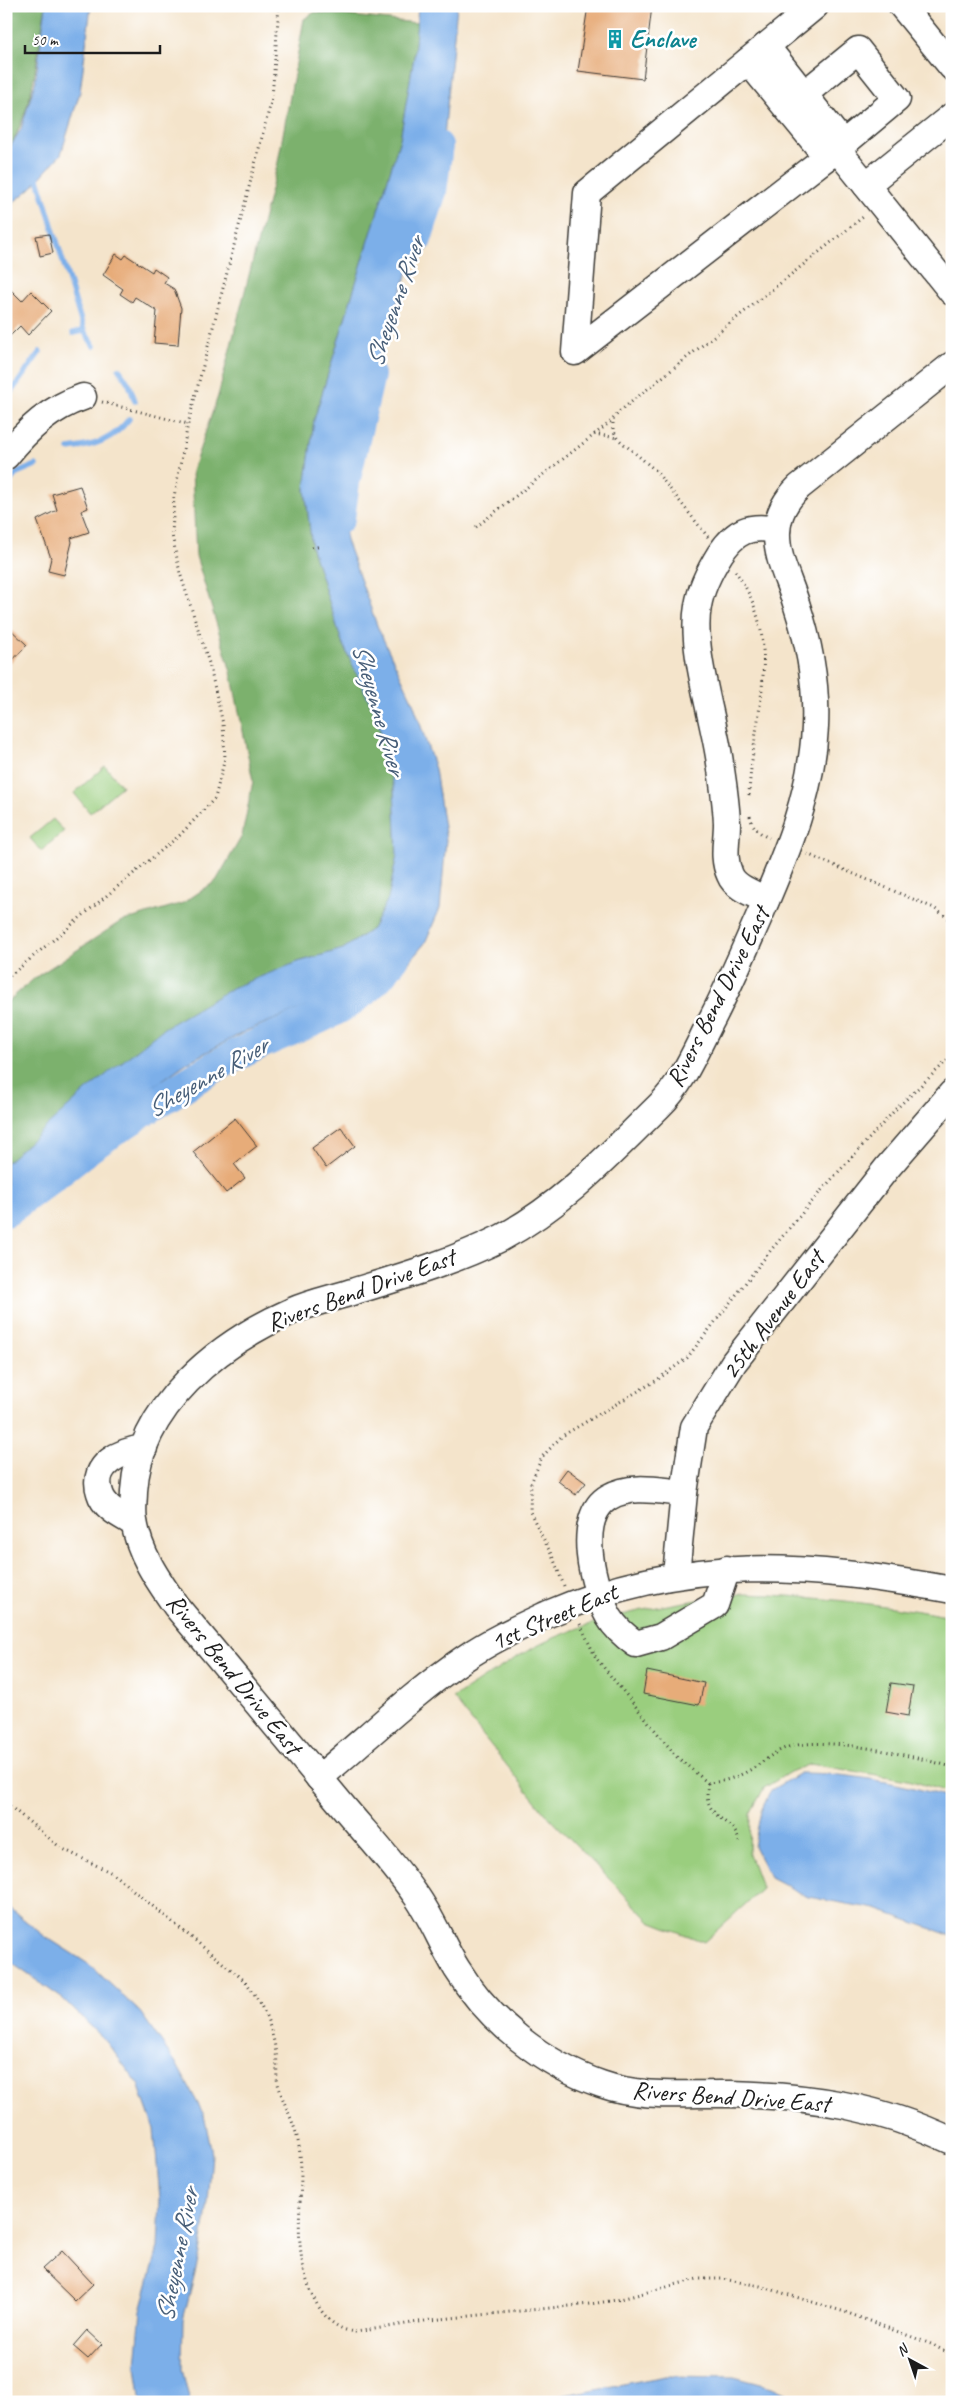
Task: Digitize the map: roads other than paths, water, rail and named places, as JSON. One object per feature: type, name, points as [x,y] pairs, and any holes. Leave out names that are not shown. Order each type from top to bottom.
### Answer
[{"type":"street","points":[[795,101],[858,50],[897,99],[836,150],[575,352],[587,193],[814,6]]},
{"type":"street","points":[[902,6],[952,66]]},
{"type":"street","points":[[757,53],[952,292]]},
{"type":"street","points":[[866,185],[952,116]]},
{"type":"street","name":"Rivers Bend Drive East","points":[[952,365],[799,487],[787,499],[780,512],[777,530],[780,557],[797,605],[814,681],[815,726],[808,788],[790,847],[732,979],[687,1068],[666,1099],[597,1167],[552,1206],[501,1238],[439,1264],[296,1309],[250,1331],[202,1367],[178,1393],[151,1430],[135,1473],[132,1517],[139,1542],[153,1575],[164,1590],[416,1895],[459,1972],[486,2006],[525,2043],[564,2069],[602,2085],[643,2094],[781,2096],[870,2109],[918,2125],[952,2140]]},
{"type":"street","points":[[6,456],[25,432],[47,414],[83,397]]},
{"type":"street","points":[[766,900],[741,887],[730,878],[725,861],[727,823],[720,762],[696,634],[698,605],[709,571],[728,543],[741,531],[758,526],[777,530]]},
{"type":"street","name":"25th Avenue East","points":[[676,1575],[684,1493],[694,1427],[734,1362],[887,1168],[952,1093]]},
{"type":"street","points":[[134,1523],[117,1514],[107,1505],[100,1494],[99,1477],[115,1455],[144,1448]]},
{"type":"street","points":[[684,1493],[638,1489],[618,1492],[597,1506],[589,1523],[588,1544],[600,1593],[609,1617],[623,1634],[636,1644],[661,1637],[715,1605],[726,1569]]},
{"type":"street","name":"1st Street East","points":[[319,1778],[438,1678],[465,1658],[495,1639],[600,1593],[676,1575],[726,1569],[812,1570],[889,1578],[952,1590]]},
{"type":"water","points":[[46,6],[91,6],[80,92],[61,154],[30,189],[6,208],[6,154],[21,129],[35,83]]},
{"type":"water","points":[[418,6],[457,6],[443,146],[415,251],[376,363],[355,433],[344,492],[346,540],[378,628],[413,702],[435,769],[446,840],[440,908],[425,943],[401,972],[360,992],[306,1007],[246,1031],[188,1062],[107,1119],[6,1202],[6,1163],[87,1090],[164,1028],[234,987],[298,962],[343,949],[372,929],[388,899],[397,855],[394,788],[377,718],[342,642],[312,548],[305,489],[314,420],[400,139],[414,57]]},
{"type":"water","points":[[800,1773],[839,1775],[877,1780],[952,1798],[952,1936],[876,1909],[808,1897],[770,1877],[754,1846],[761,1811],[771,1790]]},
{"type":"water","points":[[6,1905],[43,1935],[90,1965],[140,2012],[176,2063],[204,2115],[212,2154],[208,2203],[200,2253],[183,2320],[182,2369],[190,2402],[141,2402],[140,2398],[136,2365],[141,2310],[158,2248],[160,2199],[154,2129],[138,2084],[105,2040],[63,1999],[6,1959]]},
{"type":"water","points":[[666,2376],[734,2377],[772,2387],[804,2402],[527,2402]]},
{"type":"waterway","name":"Sheyenne River","points":[[416,239],[431,191],[437,146]]},
{"type":"waterway","points":[[36,172],[84,331],[73,333]]},
{"type":"waterway","points":[[84,331],[94,346]]},
{"type":"waterway","points":[[6,399],[40,352]]},
{"type":"waterway","points":[[119,369],[129,384],[135,401]]},
{"type":"waterway","name":"Sheyenne River","points":[[339,518],[344,482],[369,375]]},
{"type":"waterway","points":[[69,449],[102,441],[110,437],[129,419]]},
{"type":"waterway","points":[[6,486],[17,473],[36,465]]},
{"type":"waterway","name":"Sheyenne River","points":[[6,1211],[91,1146],[207,1071],[267,1040],[322,1017],[349,1002],[373,983],[394,957]]},
{"type":"place","name":"Enclave","points":[[615,39]]}]
